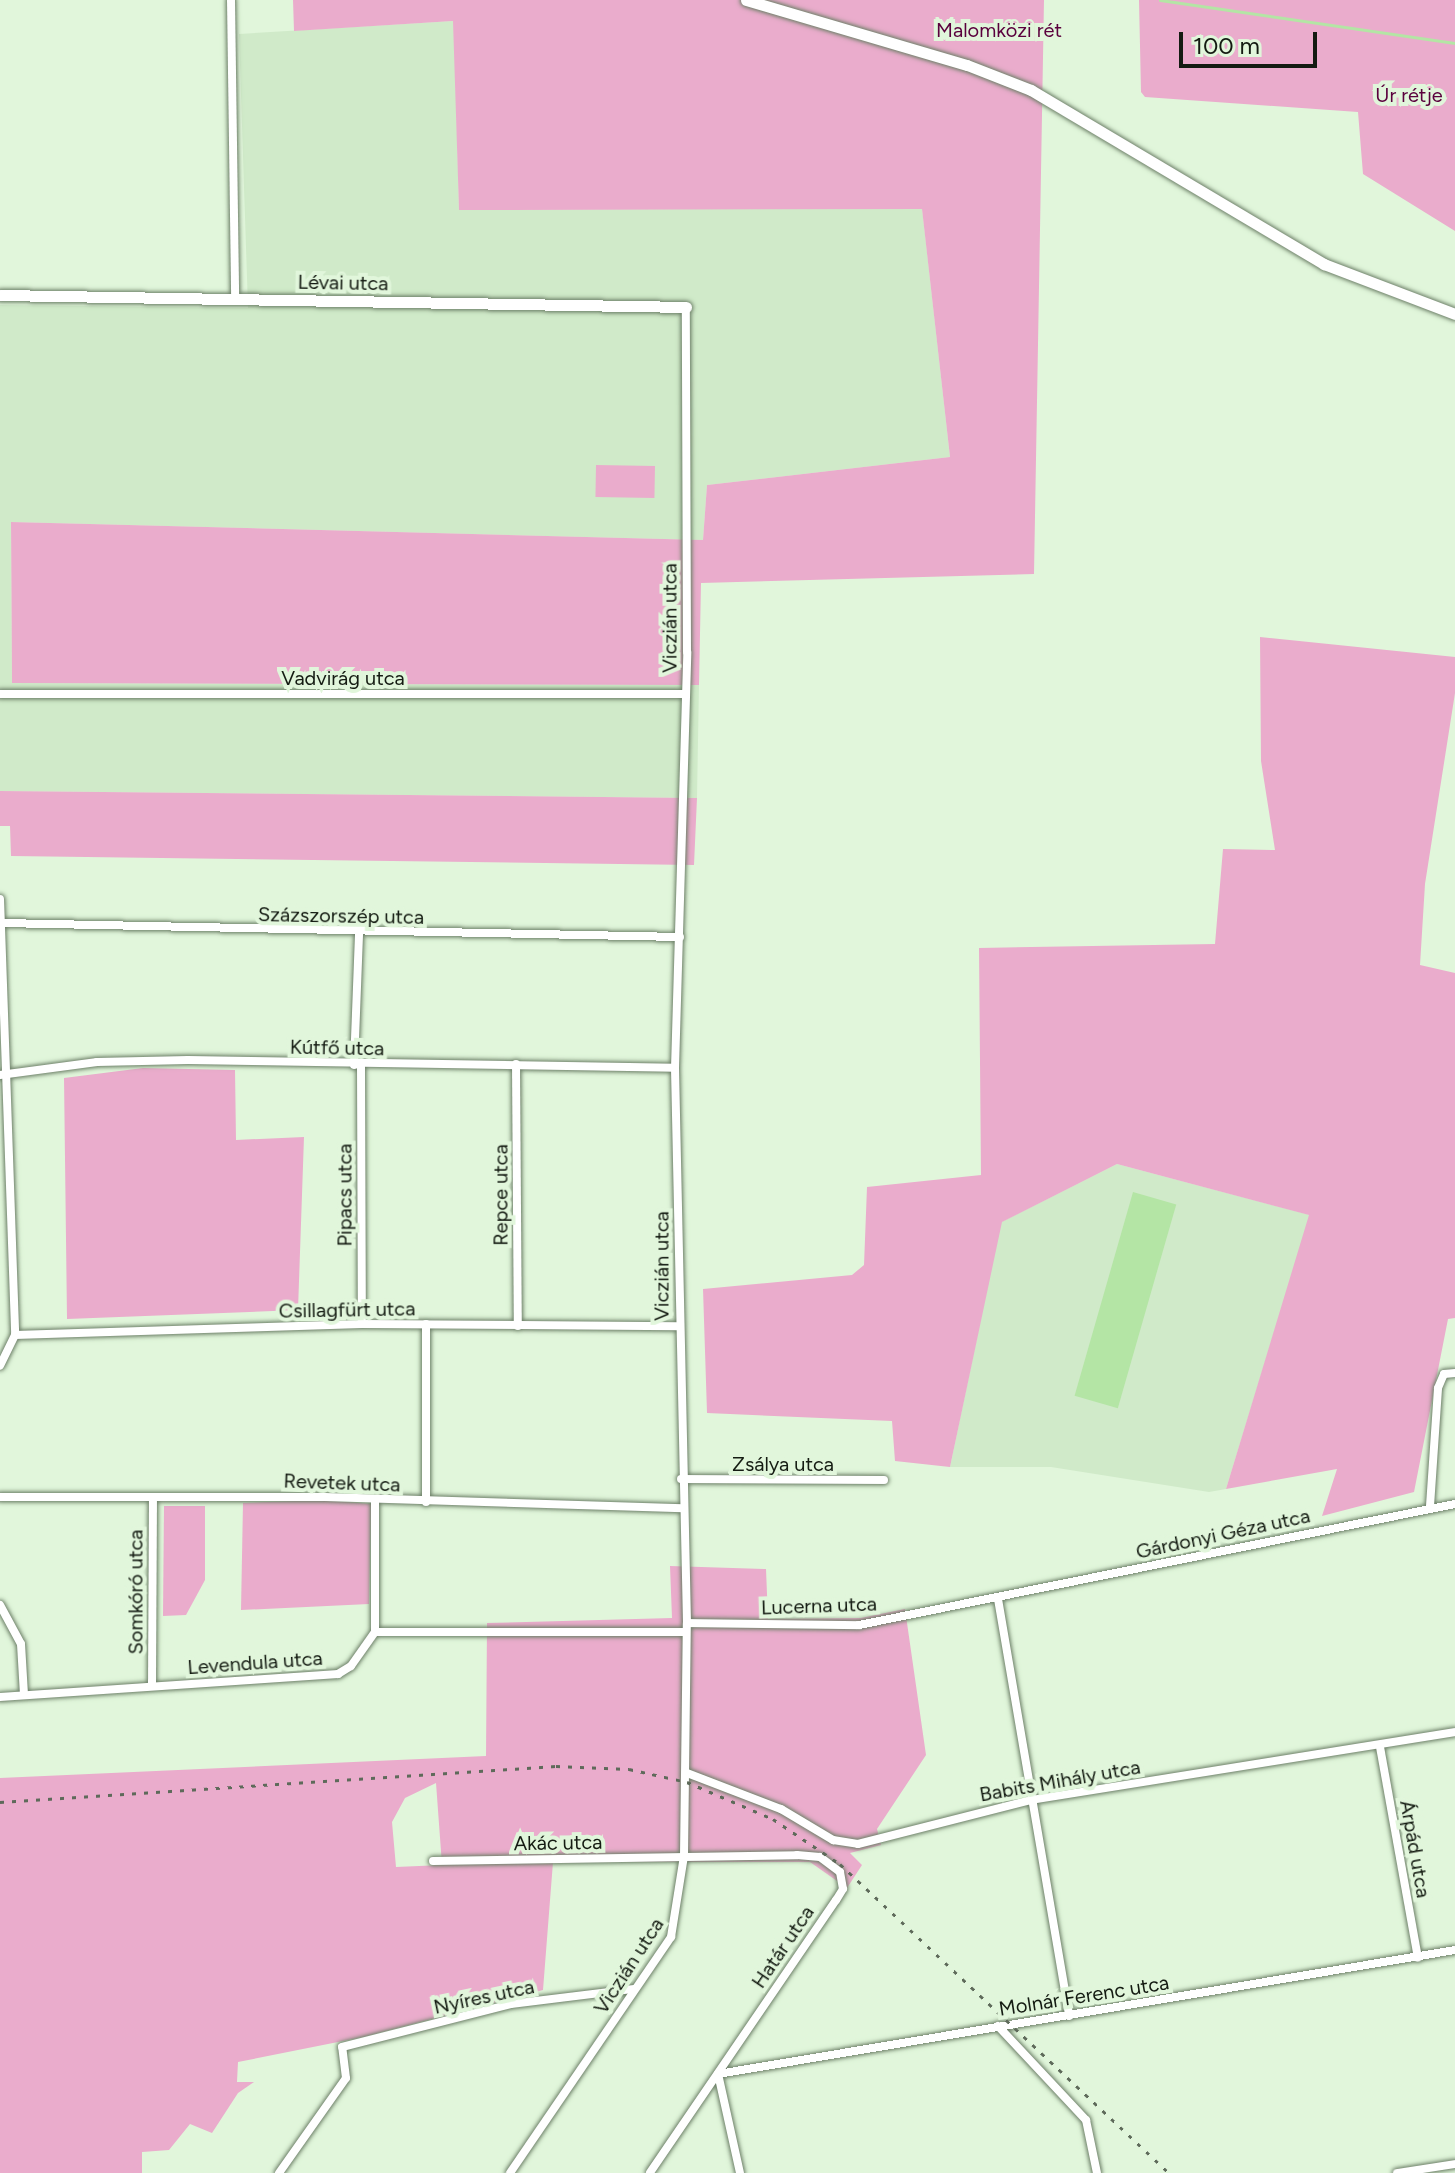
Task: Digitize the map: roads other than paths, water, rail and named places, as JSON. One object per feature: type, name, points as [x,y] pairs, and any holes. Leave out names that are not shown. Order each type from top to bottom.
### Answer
[{"type":"main road","points":[[746,0],[967,65],[1031,90],[1324,264],[1455,314]]},
{"type":"main road","name":"Lévai utca","points":[[0,295],[686,307]]},
{"type":"street","points":[[231,0],[235,300]]},
{"type":"street","name":"Viczián utca","points":[[510,2173],[675,1929],[684,1856],[686,1628],[675,1068],[685,694],[686,307]]},
{"type":"street","name":"Vadvirág utca","points":[[0,694],[685,694]]},
{"type":"street","points":[[0,899],[15,1335],[0,1366]]},
{"type":"street","name":"Százszorszép utca","points":[[1,923],[359,933],[680,937]]},
{"type":"street","name":"Pipacs utca","points":[[359,933],[357,1065],[362,1324]]},
{"type":"street","name":"Kútfő utca","points":[[4,1074],[188,1060],[675,1068]]},
{"type":"street","name":"Repce utca","points":[[516,1064],[518,1326]]},
{"type":"street","name":"Csillagfürt utca","points":[[15,1335],[362,1324],[679,1326]]},
{"type":"street","points":[[426,1324],[426,1502]]},
{"type":"street","points":[[1430,1506],[1438,1388],[1444,1374],[1455,1373]]},
{"type":"street","name":"Zsálya utca","points":[[681,1479],[884,1480]]},
{"type":"street","name":"Revetek utca","points":[[0,1497],[375,1499],[683,1508]]},
{"type":"street","name":"Somkóró utca","points":[[152,1686],[153,1498]]},
{"type":"street","points":[[375,1499],[375,1632],[686,1628]]},
{"type":"street","name":"Gárdonyi Géza utca","points":[[998,1599],[1430,1506],[1455,1504]]},
{"type":"street","points":[[998,1599],[1069,2016]]},
{"type":"street","name":"Lucerna utca","points":[[686,1628],[859,1625],[998,1599]]},
{"type":"street","points":[[0,1605],[21,1644],[24,1695]]},
{"type":"street","name":"Levendula utca","points":[[0,1697],[338,1674],[351,1666],[375,1632]]},
{"type":"street","name":"Babits Mihály utca","points":[[687,1773],[781,1809],[833,1840],[850,1843],[1031,1800],[1380,1747],[1455,1732]]},
{"type":"street","name":"Árpád utca","points":[[1380,1747],[1418,1958]]},
{"type":"street","name":"Akác utca","points":[[433,1861],[684,1856]]},
{"type":"street","name":"Határ utca","points":[[650,2173],[836,1900],[843,1877],[820,1857],[684,1856]]},
{"type":"street","name":"Molnár Ferenc utca","points":[[718,2074],[1455,1950]]},
{"type":"street","name":"Nyíres utca","points":[[279,2173],[346,2078],[342,2047],[511,2004],[634,1989]]},
{"type":"street","points":[[998,2026],[1086,2120],[1097,2173]]},
{"type":"street","points":[[718,2074],[740,2173]]},
{"type":"street","points":[[1397,2173],[1455,2164]]},
{"type":"waterway","points":[[1160,0],[1455,43]]},
{"type":"railway","points":[[0,1802],[556,1766],[629,1769],[687,1782],[773,1819],[840,1864],[1169,2173]]},
{"type":"park label","name":"Malomközi rét","points":[[999,30]]},
{"type":"park label","name":"Úr rétje","points":[[1409,95]]}]
